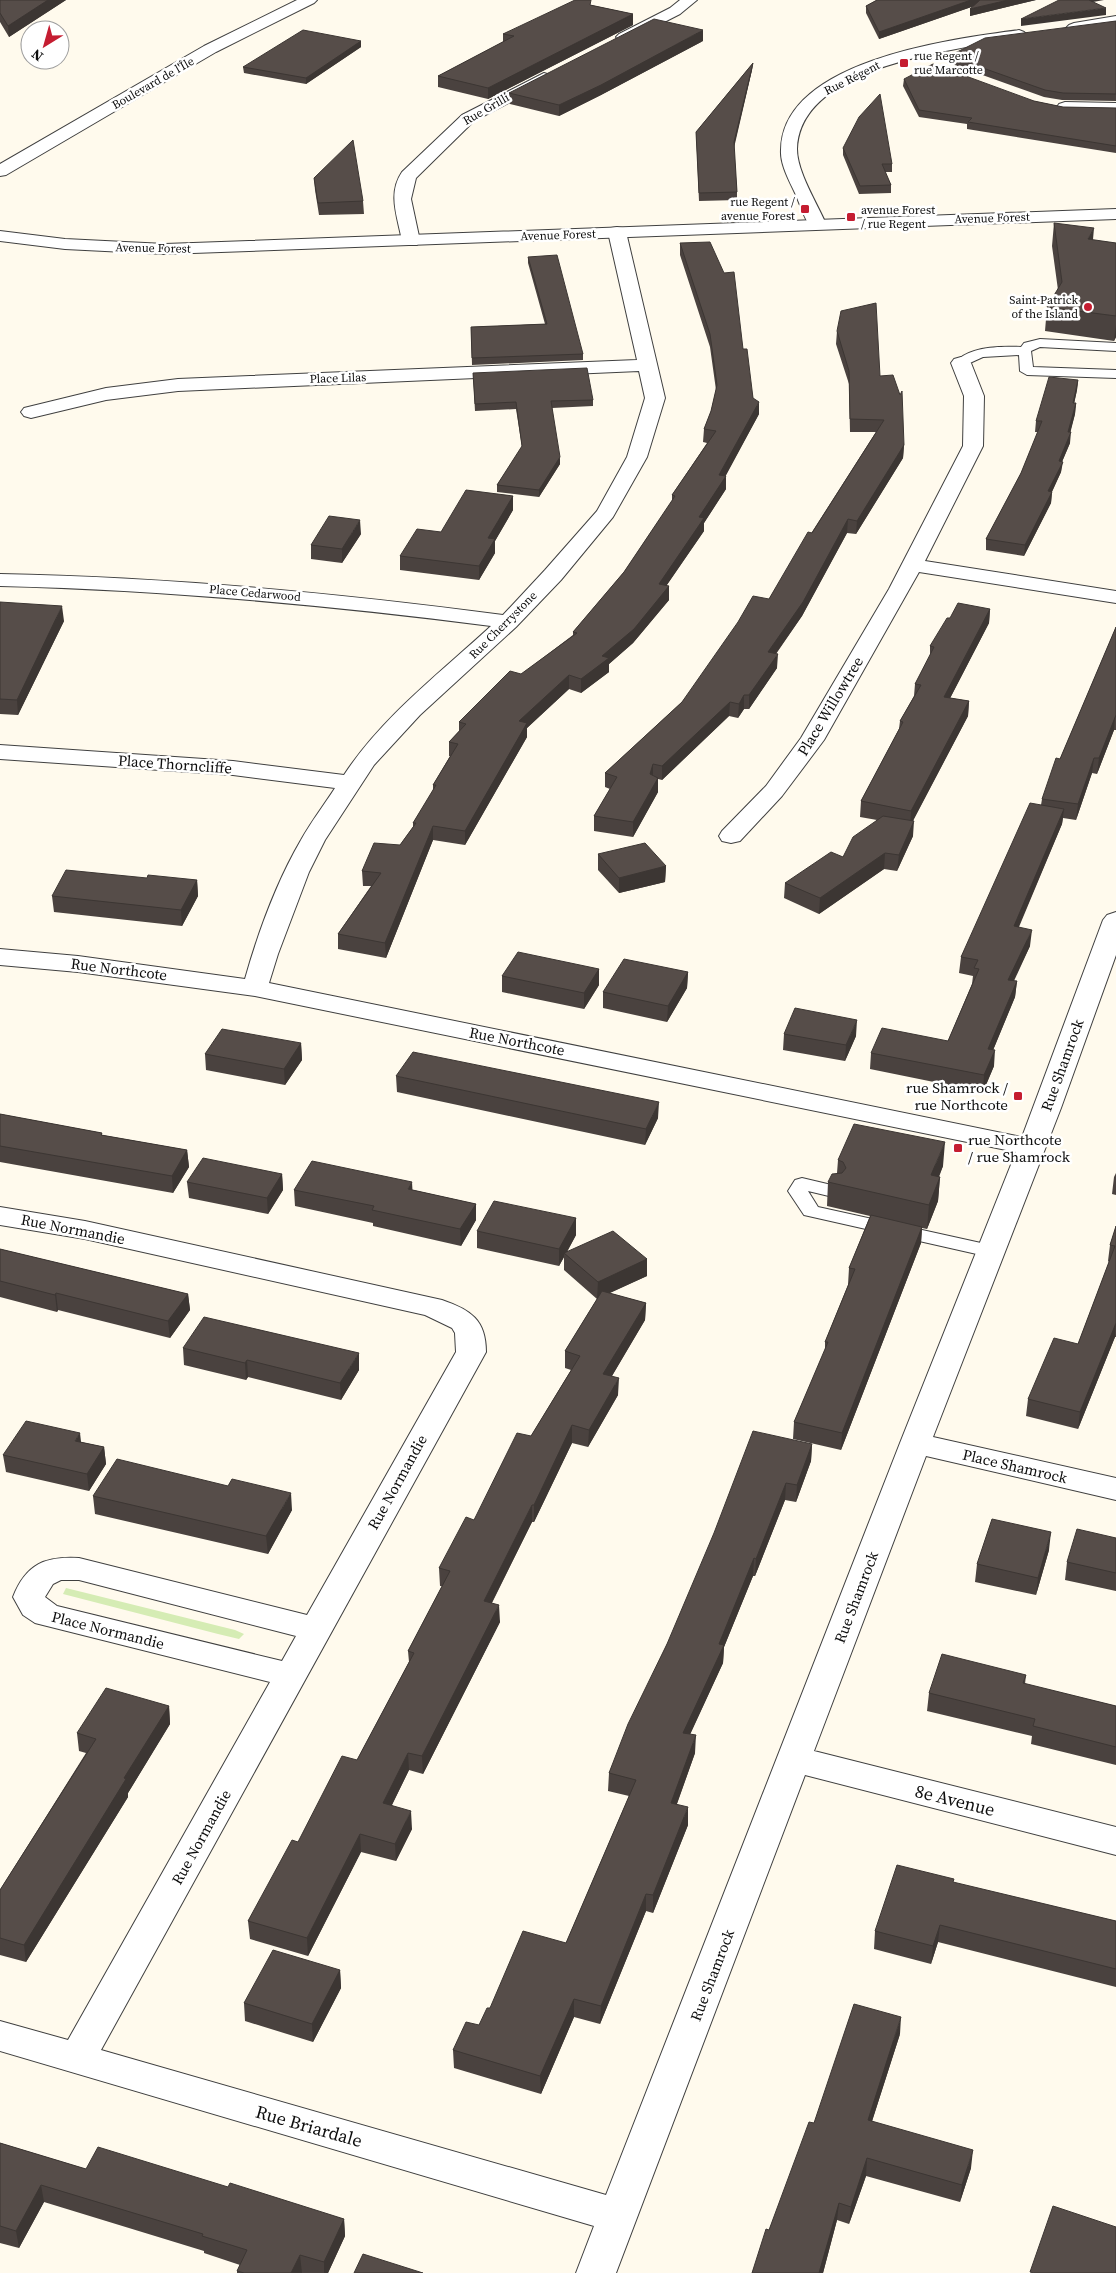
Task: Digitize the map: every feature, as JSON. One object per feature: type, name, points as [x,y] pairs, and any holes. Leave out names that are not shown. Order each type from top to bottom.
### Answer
[{"type":"street","name":"Boulevard de l'Île","points":[[0,171],[210,49],[309,0]]},
{"type":"street","points":[[606,46],[675,11],[689,0]]},
{"type":"street","points":[[1061,30],[1116,21]]},
{"type":"street","name":"Rue Régent","points":[[817,224],[792,164],[789,150],[792,128],[814,99],[836,83],[876,64],[906,54],[956,43],[1033,33]]},
{"type":"street","points":[[906,54],[933,64]]},
{"type":"street","name":"Rue Grilli","points":[[411,240],[402,190],[415,168],[468,118],[562,69]]},
{"type":"street","points":[[1052,106],[1116,108]]},
{"type":"street","name":"Avenue Forest","points":[[0,236],[65,244],[143,249],[1116,214]]},
{"type":"street","name":"Rue Cherrystone","points":[[255,988],[265,954],[297,872],[313,840],[349,783],[385,738],[508,622],[606,512],[633,465],[655,398],[617,232]]},
{"type":"street","name":"Place Willowtree","points":[[731,836],[774,791],[812,740],[912,565],[974,446],[974,396],[961,363]]},
{"type":"street","name":"Place Lilas","points":[[31,412],[106,394],[178,385],[648,365]]},
{"type":"street","points":[[912,565],[1116,597]]},
{"type":"street","name":"Place Cedarwood","points":[[0,580],[134,585],[291,595],[508,622]]},
{"type":"street","name":"Place Thorncliffe","points":[[0,752],[234,768],[349,783]]},
{"type":"street","name":"Rue Shamrock","points":[[596,2273],[915,1443],[1031,1147],[1116,920]]},
{"type":"street","name":"Rue Northcote","points":[[0,957],[78,964],[255,988],[1031,1147]]},
{"type":"street","name":"Rue Normandie","points":[[0,1216],[85,1230],[432,1306],[450,1313],[465,1322],[472,1337],[471,1352],[77,2058]]},
{"type":"street","name":"Place Shamrock","points":[[915,1443],[1116,1489]]},
{"type":"street","name":"Place Normandie","points":[[290,1675],[47,1615],[35,1607],[29,1597],[34,1583],[45,1573],[63,1568],[79,1569],[315,1629]]},
{"type":"street","name":"8e Avenue","points":[[794,1759],[1116,1841]]},
{"type":"street","name":"Rue Briardale","points":[[0,2036],[619,2216]]},
{"type":"lane","points":[[1116,347],[1040,343],[1029,346],[1025,351],[1028,371],[1116,374]]},
{"type":"lane","points":[[961,363],[973,356],[996,352],[1025,351]]},
{"type":"lane","points":[[833,1191],[802,1184],[798,1191],[812,1210],[990,1251]]},
{"type":"green space","points":[[66,1588],[235,1630],[244,1634],[239,1639],[63,1594]]},
{"type":"building","points":[[0,0],[48,0],[8,26],[0,13]]},
{"type":"building","points":[[575,0],[591,0],[590,5],[633,14],[488,88],[438,76],[514,36],[503,34]]},
{"type":"building","points":[[877,0],[971,0],[879,32],[866,6]]},
{"type":"building","points":[[980,0],[1008,0],[970,9]]},
{"type":"building","points":[[1059,0],[1089,0],[1106,8],[1021,19]]},
{"type":"building","points":[[654,19],[703,30],[601,85],[559,105],[509,93]]},
{"type":"building","points":[[1116,21],[1116,94],[1063,93],[1045,90],[949,56],[985,38]]},
{"type":"building","points":[[303,30],[361,41],[306,78],[243,67]]},
{"type":"building","points":[[753,63],[734,142],[737,192],[699,193],[696,132]]},
{"type":"building","points":[[933,64],[1034,101],[1063,107],[1116,108],[1116,146],[968,122],[972,118],[919,110],[904,79]]},
{"type":"building","points":[[880,94],[892,164],[882,164],[891,185],[860,186],[843,148],[859,117]]},
{"type":"building","points":[[353,140],[363,201],[318,203],[314,178]]},
{"type":"building","points":[[1054,223],[1094,228],[1088,239],[1116,243],[1116,316],[1047,307],[1062,282]]},
{"type":"building","points":[[710,242],[724,273],[734,272],[743,349],[747,349],[753,398],[759,402],[719,475],[726,476],[699,517],[704,518],[659,584],[669,586],[634,629],[602,656],[609,658],[581,679],[569,675],[519,721],[527,723],[465,831],[433,826],[385,943],[338,934],[381,873],[362,871],[374,843],[400,845],[416,823],[413,823],[458,744],[449,742],[466,724],[459,722],[510,671],[521,674],[577,633],[573,632],[624,572],[675,496],[672,495],[716,431],[704,429],[711,411],[717,385],[710,334],[680,243]]},
{"type":"building","points":[[557,255],[583,354],[472,358],[471,327],[547,324],[528,257]]},
{"type":"building","points":[[876,303],[880,376],[893,375],[900,395],[902,391],[904,445],[857,521],[848,519],[803,602],[768,652],[778,654],[749,695],[744,695],[739,704],[730,702],[662,766],[653,764],[650,774],[658,778],[633,822],[594,816],[617,777],[605,773],[682,702],[738,622],[753,596],[769,599],[808,532],[812,533],[884,420],[850,419],[849,371],[837,331],[841,311]]},
{"type":"building","points":[[587,368],[593,400],[551,401],[560,457],[539,490],[497,485],[522,446],[516,402],[475,404],[473,373]]},
{"type":"building","points":[[1049,377],[1078,380],[1073,403],[1076,403],[1068,432],[1071,432],[1059,461],[1063,462],[1048,491],[1052,492],[1025,545],[986,539],[1021,473],[1042,421],[1036,421]]},
{"type":"building","points":[[466,490],[513,496],[488,538],[495,539],[479,566],[400,556],[417,529],[441,532]]},
{"type":"building","points":[[329,516],[360,520],[342,549],[311,545]]},
{"type":"building","points":[[0,602],[62,606],[17,700],[0,699]]},
{"type":"building","points":[[958,603],[990,609],[944,697],[969,701],[911,811],[861,801],[903,722],[900,721],[921,685],[915,684],[934,647],[930,646]]},
{"type":"building","points":[[1116,627],[1116,715],[1099,758],[1094,758],[1078,804],[1042,799],[1056,758],[1060,759]]},
{"type":"building","points":[[1030,803],[1064,809],[1014,926],[1032,930],[1008,980],[1017,981],[988,1049],[995,1050],[984,1075],[871,1053],[882,1028],[948,1041],[979,969],[974,968],[978,960],[961,957]]},
{"type":"building","points":[[883,816],[914,821],[899,855],[885,853],[820,898],[785,883],[831,852],[843,857],[853,837]]},
{"type":"building","points":[[645,843],[666,866],[619,878],[598,854]]},
{"type":"building","points":[[66,870],[147,878],[148,875],[197,880],[181,910],[52,896]]},
{"type":"building","points":[[518,952],[599,969],[584,993],[502,976]]},
{"type":"building","points":[[624,959],[688,972],[668,1006],[603,992]]},
{"type":"building","points":[[795,1008],[857,1020],[846,1045],[784,1034]]},
{"type":"building","points":[[222,1029],[301,1043],[284,1069],[205,1054]]},
{"type":"building","points":[[413,1052],[659,1102],[646,1129],[396,1076]]},
{"type":"building","points":[[0,1114],[102,1133],[101,1135],[187,1150],[172,1176],[0,1146]]},
{"type":"building","points":[[854,1124],[945,1142],[931,1175],[940,1177],[929,1205],[828,1182],[832,1174],[842,1173],[846,1168],[843,1162],[838,1160]]},
{"type":"building","points":[[203,1158],[282,1174],[267,1198],[187,1182]]},
{"type":"building","points":[[312,1161],[412,1182],[408,1189],[476,1204],[460,1229],[372,1210],[374,1206],[294,1190]]},
{"type":"building","points":[[494,1201],[576,1218],[559,1249],[477,1231]]},
{"type":"building","points":[[871,1215],[922,1227],[842,1433],[794,1422],[828,1342],[825,1342],[855,1269],[849,1268]]},
{"type":"building","points":[[1116,1226],[1116,1323],[1080,1412],[1028,1399],[1054,1338],[1078,1344],[1115,1246],[1110,1245]]},
{"type":"building","points":[[613,1231],[647,1259],[598,1282],[564,1253]]},
{"type":"building","points":[[0,1249],[188,1294],[168,1321],[56,1293],[55,1295],[0,1281]]},
{"type":"building","points":[[602,1291],[646,1303],[603,1374],[619,1378],[589,1430],[572,1425],[534,1505],[532,1505],[484,1601],[499,1605],[422,1756],[408,1753],[383,1803],[411,1811],[395,1844],[360,1834],[307,1938],[248,1921],[292,1840],[298,1842],[342,1756],[357,1760],[414,1653],[408,1651],[450,1571],[439,1568],[466,1517],[474,1520],[517,1433],[531,1436],[580,1356],[565,1351]]},
{"type":"building","points":[[204,1317],[359,1353],[340,1383],[247,1360],[245,1363],[183,1348]]},
{"type":"building","points":[[26,1421],[80,1433],[75,1441],[104,1447],[87,1474],[3,1455]]},
{"type":"building","points":[[753,1431],[812,1444],[797,1485],[786,1483],[756,1559],[754,1558],[719,1644],[724,1645],[683,1733],[696,1735],[671,1803],[688,1807],[653,1895],[646,1894],[601,2006],[574,1999],[540,2076],[453,2050],[466,2022],[479,2025],[487,2008],[490,2008],[523,1931],[566,1943],[636,1780],[609,1773],[628,1724],[667,1644],[714,1533]]},
{"type":"building","points":[[117,1459],[228,1486],[232,1479],[291,1493],[266,1536],[93,1496]]},
{"type":"building","points":[[992,1519],[1051,1532],[1038,1578],[977,1564]]},
{"type":"building","points":[[1077,1529],[1116,1538],[1116,1573],[1067,1562]]},
{"type":"building","points":[[942,1654],[1026,1675],[1023,1683],[1116,1706],[1116,1747],[1033,1726],[1035,1719],[929,1693]]},
{"type":"building","points":[[106,1688],[169,1706],[24,1945],[0,1938],[0,1890],[96,1739],[77,1733]]},
{"type":"building","points":[[897,1865],[954,1879],[953,1882],[1116,1921],[1116,1969],[940,1925],[933,1946],[875,1931]]},
{"type":"building","points":[[273,1950],[340,1970],[312,2024],[244,2003]]},
{"type":"building","points":[[854,2004],[901,2017],[868,2120],[973,2150],[962,2185],[867,2158],[851,2207],[839,2203],[819,2273],[752,2273],[766,2229],[769,2230],[809,2122],[814,2123]]},
{"type":"building","points":[[0,2143],[86,2169],[98,2147],[228,2187],[230,2183],[344,2219],[324,2262],[300,2255],[291,2273],[244,2273],[237,2271],[247,2250],[202,2236],[203,2234],[41,2185],[16,2231],[0,2226]]},
{"type":"building","points":[[1053,2206],[1116,2227],[1116,2273],[1030,2272]]},
{"type":"building","points":[[363,2254],[423,2273],[354,2273]]},
{"type":"place","name":"rue Regent / rue Marcotte","points":[[904,63]]},
{"type":"place","name":"rue Regent / avenue Forest","points":[[805,209]]},
{"type":"place","name":"avenue Forest / rue Regent","points":[[851,217]]},
{"type":"place","name":"Saint-Patrick of the Island","points":[[1088,307]]},
{"type":"place","name":"rue Shamrock / rue Northcote","points":[[1018,1096]]},
{"type":"place","name":"rue Northcote / rue Shamrock","points":[[958,1148]]}]
